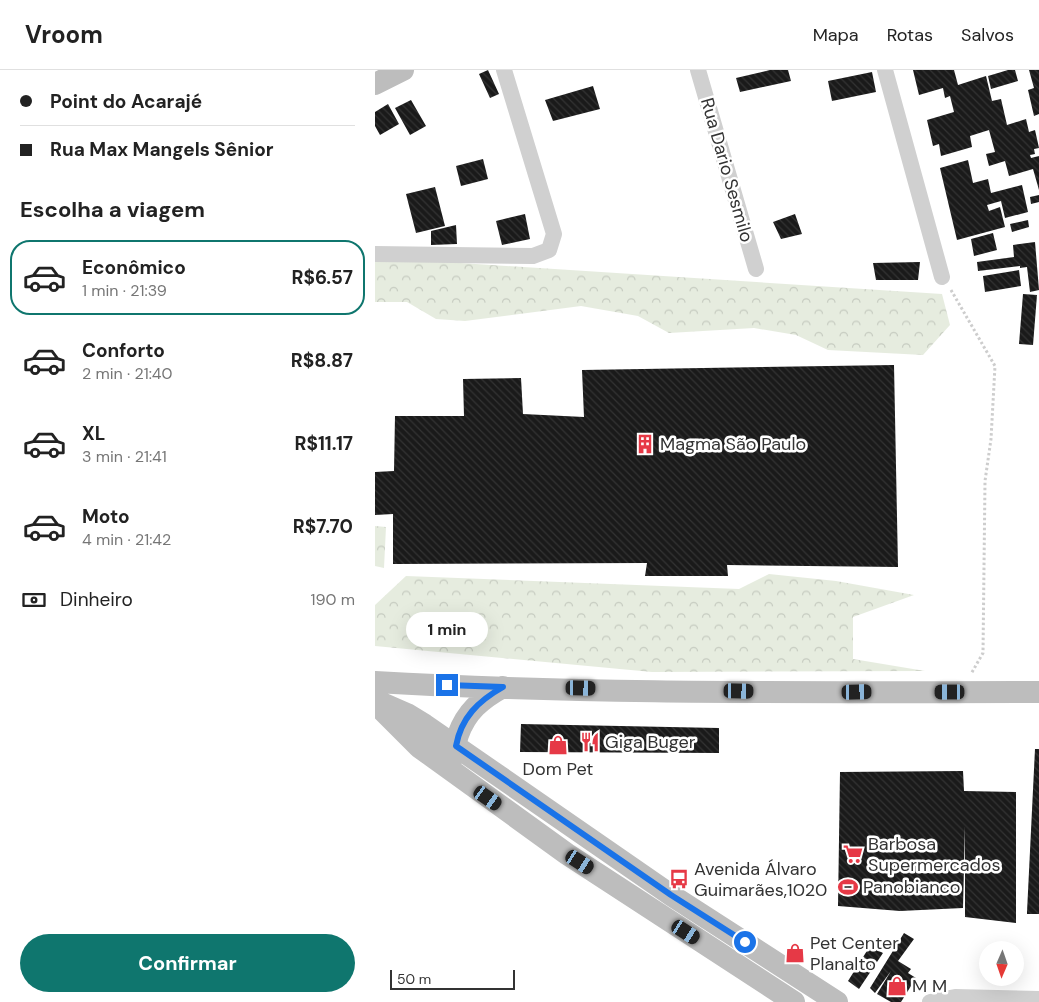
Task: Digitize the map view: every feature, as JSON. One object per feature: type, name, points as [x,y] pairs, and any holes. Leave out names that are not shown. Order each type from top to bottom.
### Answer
[{"type":"street","points":[[375,84],[403,70]]},
{"type":"street","points":[[375,254],[533,256],[549,250],[554,234],[504,70]]},
{"type":"street","name":"Rua Dario Sesmilo","points":[[698,70],[756,270]]},
{"type":"street","points":[[885,70],[943,277]]},
{"type":"street","points":[[375,682],[503,687],[838,693],[1039,692]]},
{"type":"street","points":[[446,767],[453,756],[459,733],[472,709],[486,696],[503,687]]},
{"type":"street","points":[[375,701],[407,714],[671,895],[837,1002]]},
{"type":"street","points":[[375,701],[419,747],[567,854],[794,1002]]},
{"type":"street","points":[[931,1002],[955,997],[1039,999]]},
{"type":"path","points":[[943,277],[995,366],[991,439],[984,497],[983,653],[971,674]]},
{"type":"green space","points":[[375,261],[430,261],[942,294],[950,325],[923,355],[828,350],[796,335],[754,328],[669,333],[638,316],[581,306],[465,321],[436,319],[407,302],[375,302]]},
{"type":"green space","points":[[375,526],[386,527],[384,568],[375,566]]},
{"type":"green space","points":[[769,574],[836,581],[914,595],[853,617],[853,659],[925,671],[652,672],[375,646],[375,605],[406,576],[739,589]]},
{"type":"building","points":[[488,70],[499,94],[490,98],[479,74]]},
{"type":"building","points":[[770,70],[788,70],[791,81],[740,92],[736,78]]},
{"type":"building","points":[[913,70],[954,70],[958,85],[986,76],[992,101],[1001,99],[1007,125],[1026,119],[1029,132],[1035,130],[1039,148],[1034,149],[1035,154],[1030,155],[1031,158],[1039,156],[1039,190],[1033,169],[1009,176],[1005,161],[989,166],[986,154],[995,152],[989,130],[970,136],[972,147],[941,156],[939,144],[933,146],[927,120],[954,112],[950,96],[945,98],[943,88],[919,95]]},
{"type":"building","points":[[1008,70],[1015,70],[1018,81],[991,89],[988,76]]},
{"type":"building","points":[[1029,70],[1039,70],[1039,114],[1034,116],[1028,90],[1034,88]]},
{"type":"building","points":[[872,72],[876,92],[832,101],[828,81]]},
{"type":"building","points":[[593,86],[600,109],[553,121],[545,100]]},
{"type":"building","points":[[411,100],[426,126],[410,135],[395,108]]},
{"type":"building","points":[[388,104],[399,124],[380,135],[375,126],[375,112]]},
{"type":"building","points":[[483,159],[488,179],[461,186],[456,166]]},
{"type":"building","points":[[968,160],[973,183],[988,179],[991,193],[1022,185],[1028,212],[1005,218],[1001,201],[987,205],[989,211],[1000,207],[1005,227],[957,240],[940,168]]},
{"type":"building","points":[[435,187],[445,226],[416,233],[406,194]]},
{"type":"building","points":[[1039,195],[1039,202],[1031,204],[1030,197]]},
{"type":"building","points":[[525,214],[530,239],[502,245],[496,221]]},
{"type":"building","points":[[795,214],[802,234],[781,239],[773,222]]},
{"type":"building","points":[[1028,220],[1029,227],[1012,232],[1010,224]]},
{"type":"building","points":[[456,225],[457,244],[431,245],[431,231]]},
{"type":"building","points":[[993,233],[997,250],[974,256],[971,239]]},
{"type":"building","points":[[1035,242],[1039,290],[1030,292],[1027,267],[1020,268],[1020,266],[978,271],[977,262],[1014,257],[1013,245]]},
{"type":"building","points":[[920,262],[918,280],[876,280],[873,263]]},
{"type":"building","points":[[1019,270],[1021,286],[985,292],[983,276]]},
{"type":"building","points":[[1023,294],[1037,295],[1033,345],[1019,344]]},
{"type":"building","name":"Magma São Paulo","points":[[894,365],[898,567],[727,565],[728,576],[645,576],[647,563],[393,564],[393,514],[375,515],[375,472],[394,471],[395,416],[464,416],[463,379],[521,378],[523,414],[584,417],[582,370]]},
{"type":"building","points":[[521,724],[719,728],[719,753],[520,752]]},
{"type":"building","points":[[1035,749],[1039,749],[1039,914],[1027,914],[1027,912]]},
{"type":"building","points":[[963,771],[964,791],[1016,792],[1016,923],[965,917],[965,826],[963,908],[900,911],[838,906],[840,772]]},
{"type":"building","points":[[904,933],[914,939],[898,961],[911,969],[908,973],[916,978],[901,1002],[891,1002],[877,994],[891,971],[875,993],[870,988]]},
{"type":"building","points":[[870,946],[883,953],[859,989],[848,981]]},
{"type":"place","name":"Magma São Paulo","points":[[645,444]]},
{"type":"place","name":"Giga Buger","points":[[590,742]]},
{"type":"place","name":"Dom Pet","points":[[558,745]]},
{"type":"place","name":"Barbosa Supermercados","points":[[853,854]]},
{"type":"place","name":"Avenida Álvaro Guimarães,1020","points":[[679,879]]},
{"type":"place","name":"Panobianco","points":[[848,887]]},
{"type":"place","name":"Pet Center Planalto","points":[[795,953]]},
{"type":"place","name":"M M","points":[[897,986]]},
{"type":"route","points":[[447,685],[503,687],[486,696],[472,709],[457,736],[456,746],[671,895],[745,942]]}]
